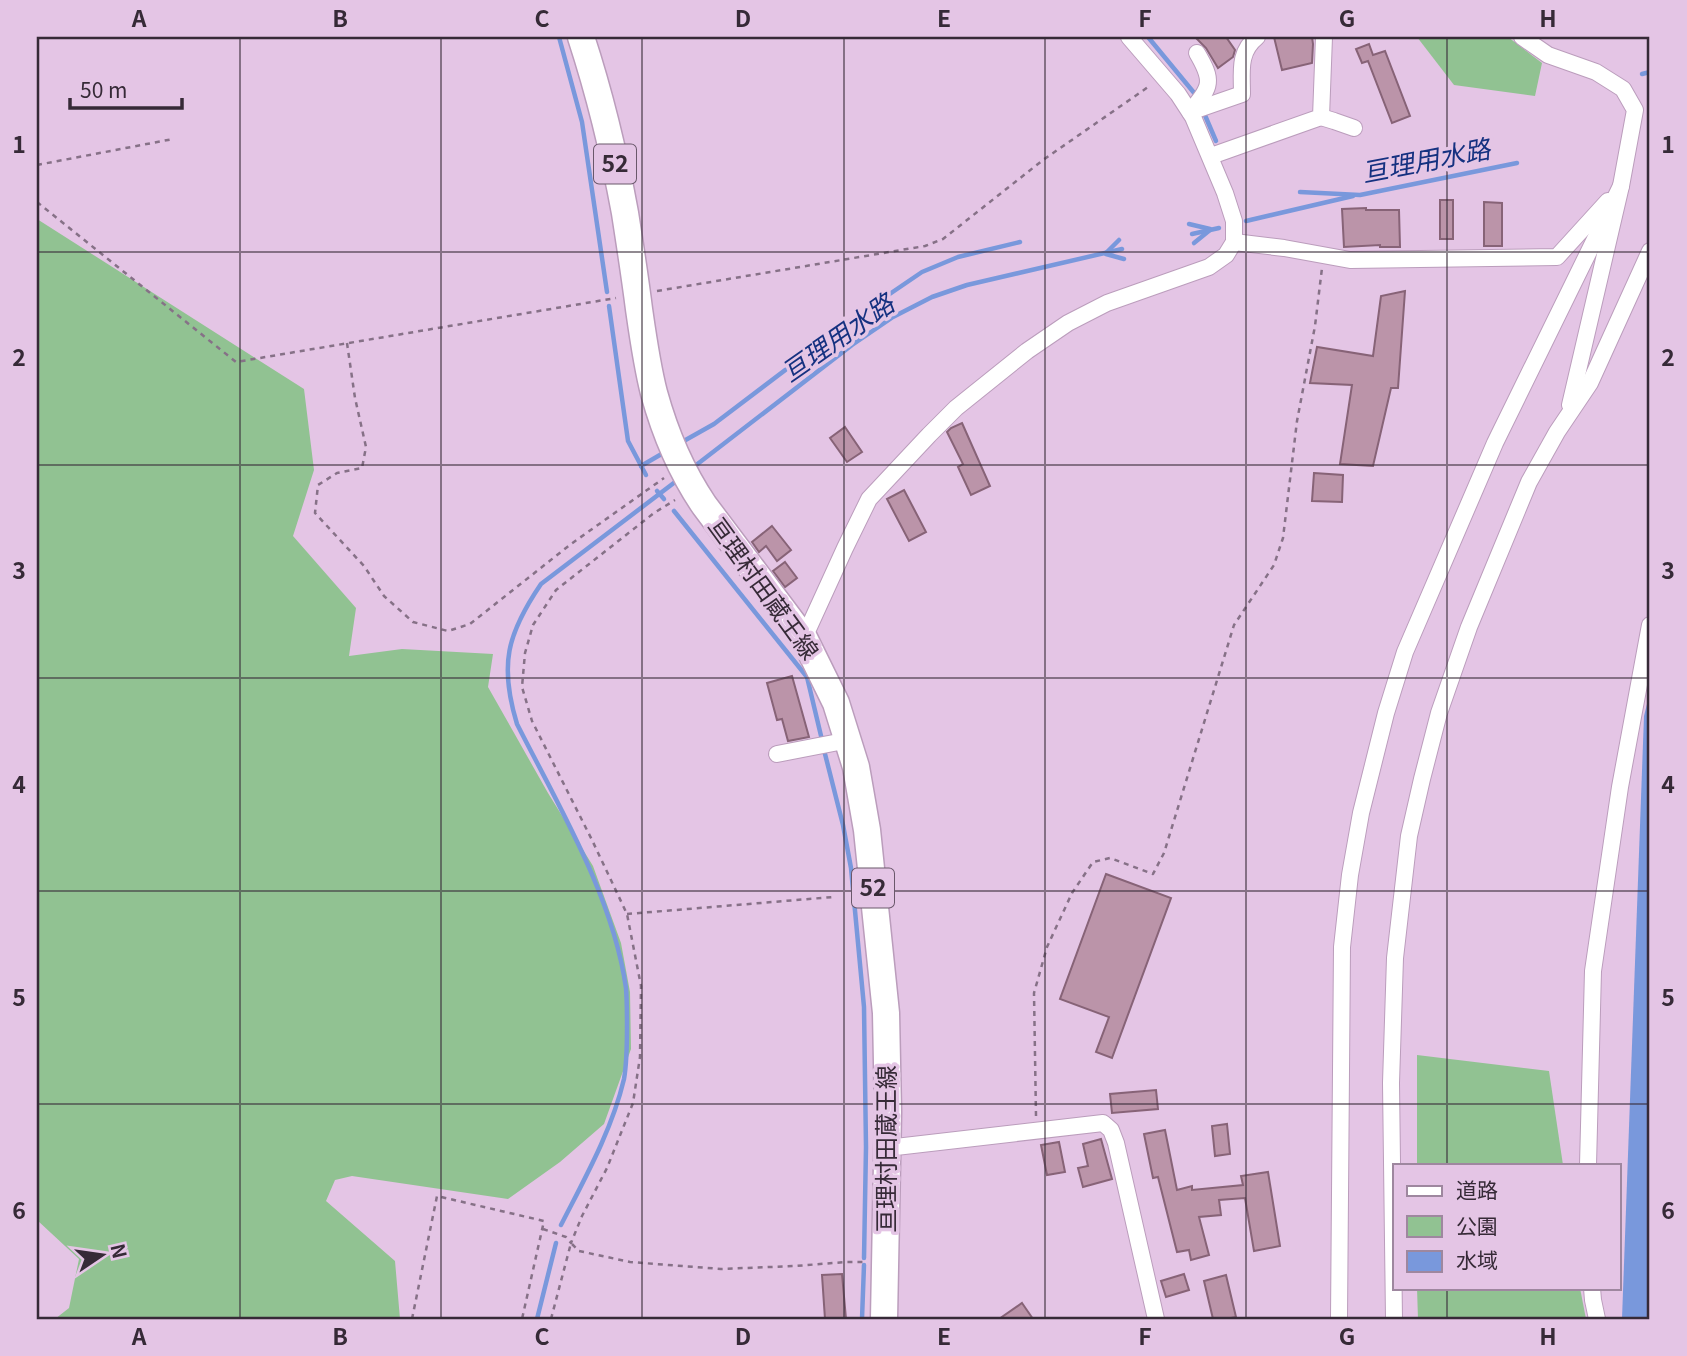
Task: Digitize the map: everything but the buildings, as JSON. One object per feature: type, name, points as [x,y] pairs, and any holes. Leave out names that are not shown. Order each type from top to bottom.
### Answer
[{"type":"main road","name":"亘理村田蔵王線","points":[[581,37],[610,136],[653,390],[666,433],[687,477],[730,541],[804,638],[836,703],[849,740],[862,795],[886,1013],[884,1319]]},
{"type":"street","points":[[804,638],[869,499],[956,408],[1027,351],[1068,323],[1107,303],[1209,267],[1226,255],[1234,242],[1234,220],[1225,193],[1190,111],[1164,76],[1129,37]]},
{"type":"street","points":[[1190,111],[1242,94],[1241,59],[1250,42],[1257,37]]},
{"type":"street","points":[[1321,117],[1324,37]]},
{"type":"street","points":[[1522,37],[1548,55],[1595,72],[1623,89],[1635,110],[1621,186],[1568,415]]},
{"type":"street","points":[[1190,111],[1205,94],[1208,81],[1206,69],[1197,53]]},
{"type":"street","points":[[1211,156],[1321,117],[1354,128]]},
{"type":"street","points":[[1234,242],[1350,260],[1557,257],[1621,186]]},
{"type":"street","points":[[1339,1319],[1342,947],[1350,875],[1361,813],[1386,713],[1405,652],[1495,443],[1621,186]]},
{"type":"street","points":[[1393,1240],[1391,1083],[1395,958],[1409,836],[1439,713],[1469,627],[1530,482],[1568,415],[1590,383],[1650,251]]},
{"type":"street","points":[[1588,1164],[1593,971],[1620,787],[1650,625]]},
{"type":"street","points":[[778,754],[849,740]]},
{"type":"street","points":[[887,1149],[1103,1123],[1111,1130],[1116,1143],[1156,1319]]},
{"type":"street","points":[[1394,1290],[1394,1319]]},
{"type":"street","points":[[1592,1290],[1597,1319]]},
{"type":"path","points":[[37,202],[236,362],[925,246],[943,239],[1043,160],[1164,76]]},
{"type":"path","points":[[37,165],[173,139]]},
{"type":"path","points":[[1036,1130],[1034,993],[1047,947],[1072,893],[1094,862],[1110,858],[1153,874],[1164,853],[1234,625],[1274,565],[1283,538],[1297,421],[1315,326],[1323,255]]},
{"type":"path","points":[[346,343],[366,447],[362,468],[337,473],[318,485],[315,513],[364,566],[384,596],[413,622],[448,631],[470,624],[571,544],[687,477]]},
{"type":"path","points":[[551,1319],[571,1243],[607,1168],[633,1103],[640,1056],[641,986],[627,914],[532,721],[522,687],[525,653],[533,625],[556,590],[654,513],[687,477]]},
{"type":"path","points":[[627,914],[832,897]]},
{"type":"path","points":[[412,1319],[437,1196],[544,1221],[522,1319]]},
{"type":"path","points":[[543,1229],[566,1237],[579,1251],[630,1262],[721,1269],[846,1262],[886,1263]]},
{"type":"green space","points":[[1417,37],[1508,37],[1542,63],[1535,96],[1454,85]]},
{"type":"green space","points":[[37,219],[304,389],[314,470],[293,536],[356,608],[349,656],[402,649],[493,654],[488,687],[593,866],[621,943],[630,992],[631,1049],[604,1124],[560,1162],[508,1199],[352,1176],[335,1180],[326,1201],[395,1261],[400,1319],[55,1319],[69,1308],[79,1259],[37,1220]]},
{"type":"green space","points":[[1417,1055],[1549,1071],[1563,1164],[1417,1164]]},
{"type":"green space","points":[[1417,1290],[1580,1290],[1586,1319],[1418,1319]]},
{"type":"water","points":[[1650,692],[1650,1319],[1622,1319],[1644,716]]},
{"type":"waterway","points":[[559,37],[582,122],[607,292]]},
{"type":"waterway","name":"亘理用水路","points":[[1148,37],[1195,94]]},
{"type":"waterway","name":"亘理用水路","points":[[1642,74],[1650,72]]},
{"type":"waterway","name":"亘理用水路","points":[[1204,113],[1216,141]]},
{"type":"waterway","name":"亘理用水路","points":[[1300,192],[1360,195],[1517,163]]},
{"type":"waterway","points":[[1246,221],[1353,196]]},
{"type":"waterway","points":[[1189,224],[1210,229]]},
{"type":"waterway","points":[[1192,234],[1219,228]]},
{"type":"waterway","points":[[1194,243],[1210,230]]},
{"type":"waterway","points":[[1106,253],[1119,240]]},
{"type":"waterway","points":[[682,442],[714,424],[850,321],[922,272],[958,257],[1020,242]]},
{"type":"waterway","name":"亘理用水路","points":[[691,469],[852,345],[893,317],[932,297],[967,285],[1122,249]]},
{"type":"waterway","points":[[1106,254],[1124,259]]},
{"type":"waterway","points":[[609,306],[628,441],[646,475]]},
{"type":"waterway","points":[[641,466],[665,452]]},
{"type":"waterway","points":[[561,1225],[597,1154],[619,1098],[626,1059],[626,988],[619,954],[597,886],[567,820],[517,724],[508,684],[510,651],[520,619],[541,584],[679,479]]},
{"type":"waterway","name":"亘理用水路","points":[[657,491],[664,499]]},
{"type":"waterway","points":[[674,511],[807,677],[822,740]]},
{"type":"waterway","points":[[824,750],[851,868],[864,1007],[864,1258]]},
{"type":"waterway","points":[[537,1319],[556,1243]]},
{"type":"waterway","points":[[862,1319],[864,1265]]}]
